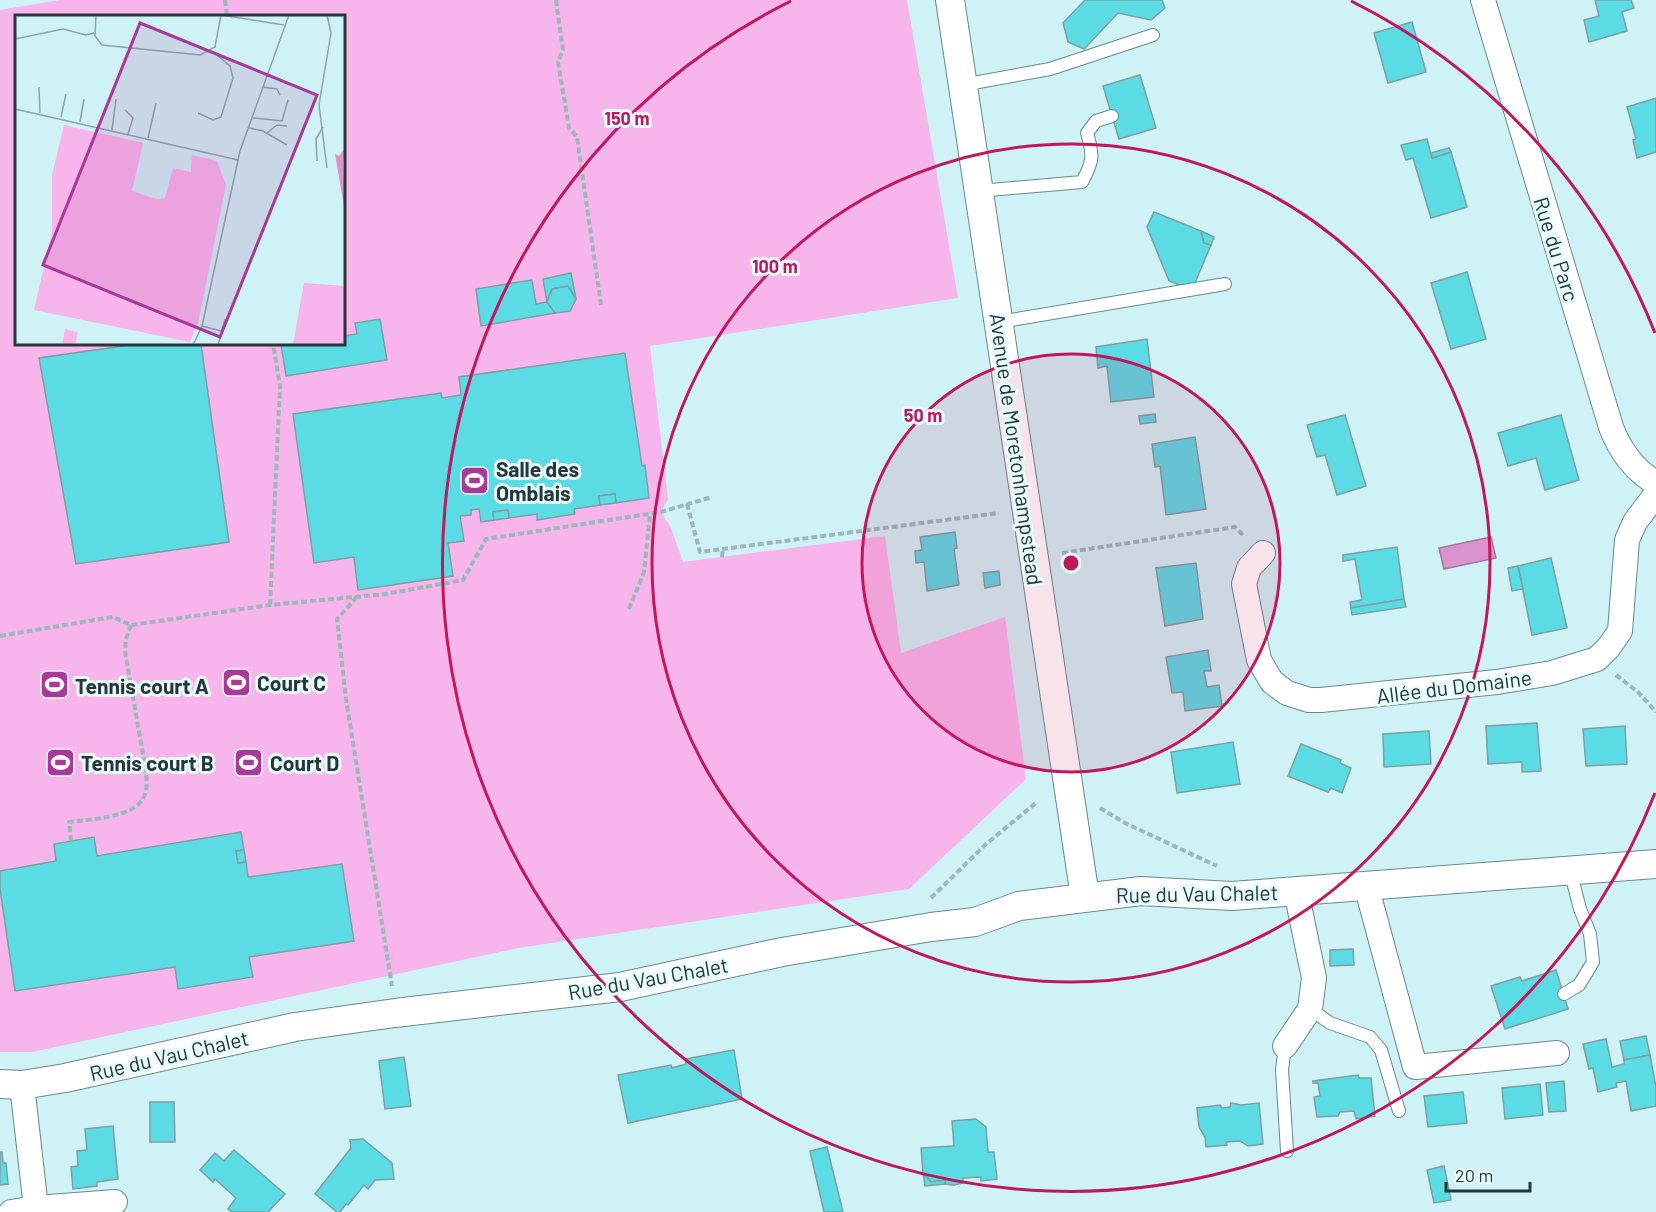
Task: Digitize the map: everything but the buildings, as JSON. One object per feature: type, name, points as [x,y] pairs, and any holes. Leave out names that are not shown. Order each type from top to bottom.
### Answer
[{"type":"street","name":"Avenue de Moretonhampstead","points":[[950,0],[1085,897]]},
{"type":"street","name":"Rue du Parc","points":[[1483,0],[1611,427],[1619,446],[1631,463],[1656,483]]},
{"type":"street","points":[[1597,659],[1620,631],[1627,540],[1635,522],[1656,494]]},
{"type":"street","name":"Allée du Domaine","points":[[1263,553],[1249,568],[1244,584],[1259,660],[1272,682],[1298,697],[1321,700],[1497,682],[1560,672],[1597,659]]},
{"type":"street","name":"Rue du Vau Chalet","points":[[11,1085],[65,1078],[295,1027],[620,987],[782,952],[931,927],[975,922],[1019,906],[1085,897],[1141,891],[1232,896],[1656,864]]},
{"type":"street","points":[[1366,885],[1415,1066],[1557,1053]]},
{"type":"street","name":"Rue du Vau Chalet","points":[[1286,1046],[1310,1009],[1314,978],[1296,891]]},
{"type":"street","points":[[11,1085],[36,1208]]},
{"type":"street","points":[[11,1212],[115,1202]]},
{"type":"lane","points":[[962,85],[1050,69],[1153,35]]},
{"type":"lane","points":[[978,191],[1082,182],[1091,166],[1092,152],[1087,133],[1096,121],[1112,116]]},
{"type":"lane","points":[[997,322],[1225,284]]},
{"type":"lane","points":[[1564,994],[1579,985],[1593,962],[1590,934],[1580,909],[1570,870]]},
{"type":"lane","points":[[1310,1009],[1330,1023],[1370,1037],[1381,1050],[1399,1111]]},
{"type":"lane","points":[[1286,1046],[1282,1070],[1287,1151]]},
{"type":"path","points":[[225,0],[227,15]]},
{"type":"path","points":[[556,0],[563,50],[558,62],[569,128],[577,137],[601,305]]},
{"type":"path","points":[[270,605],[280,386],[273,345]]},
{"type":"path","points":[[0,636],[113,617],[131,625],[270,605],[386,594],[463,580],[486,539],[650,514],[711,497]]},
{"type":"path","points":[[687,504],[700,552],[1025,510]]},
{"type":"path","points":[[629,609],[644,572],[650,514]]},
{"type":"path","points":[[1062,553],[1235,527],[1263,553]]},
{"type":"path","points":[[722,557],[723,548]]},
{"type":"path","points":[[357,597],[338,619],[346,699],[395,1013]]},
{"type":"path","points":[[71,841],[69,822],[121,814],[132,809],[145,797],[147,784],[145,766],[126,651],[126,639],[131,625]]},
{"type":"path","points":[[1597,659],[1639,693],[1656,712]]},
{"type":"path","points":[[931,927],[932,897],[985,845],[1037,802]]},
{"type":"path","points":[[1097,804],[1102,811],[1125,823],[1226,870],[1231,879],[1232,896]]},
{"type":"shaded area","points":[[60,0],[907,0],[958,298],[650,346],[668,499],[661,512],[671,528],[683,562],[885,536],[901,653],[1005,617],[1026,779],[909,889],[518,948],[32,1052],[0,1052],[0,10]]},
{"type":"shaded area","points":[[1491,537],[1496,558],[1444,569],[1439,548]]},
{"type":"place","name":"Salle des Omblais","points":[[475,480]]},
{"type":"place","name":"Court C","points":[[236,682]]},
{"type":"place","name":"Tennis court A","points":[[54,685]]},
{"type":"place","name":"Tennis court B","points":[[60,762]]},
{"type":"place","name":"Court D","points":[[249,762]]}]
